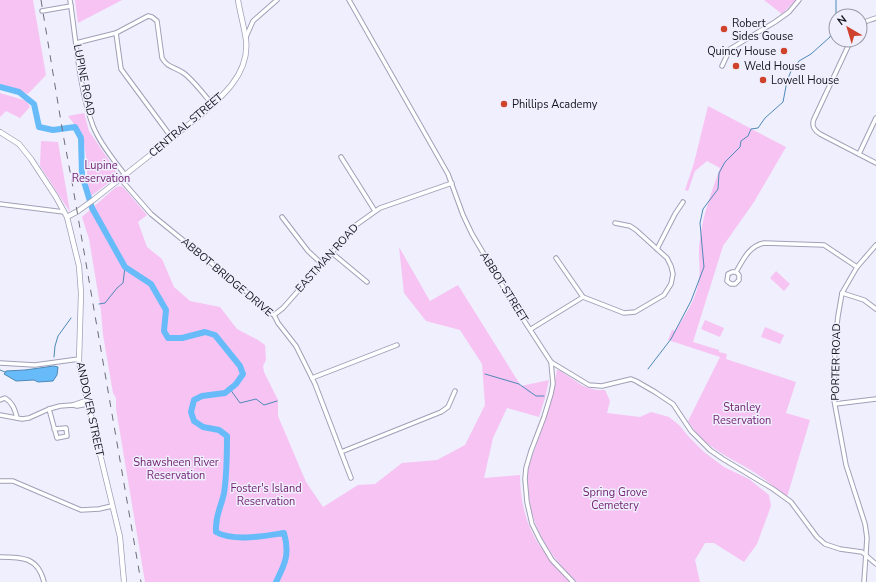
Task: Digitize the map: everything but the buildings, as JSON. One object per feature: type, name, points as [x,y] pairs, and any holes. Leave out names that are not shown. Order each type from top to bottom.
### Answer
[{"type":"main road","name":"CENTRAL STREET","points":[[67,217],[86,206],[172,138],[213,105],[230,87],[239,74],[244,62],[245,38],[238,0]]},
{"type":"main road","name":"ANDOVER STREET","points":[[0,132],[14,140],[24,150],[67,217],[79,266],[81,293],[79,359],[87,402],[120,537],[124,582]]},
{"type":"street","name":"LUPINE ROAD","points":[[70,0],[85,99],[94,127],[101,142],[123,176]]},
{"type":"street","points":[[245,38],[253,21],[277,0]]},
{"type":"street","name":"ABBOT STREET","points":[[349,0],[431,143],[452,183],[460,208],[472,234],[504,289],[551,362],[553,384],[544,417],[526,468],[526,502],[532,524],[540,540],[552,560],[573,582]]},
{"type":"street","points":[[722,66],[730,49],[775,22],[789,12],[800,0]]},
{"type":"street","points":[[42,11],[71,6]]},
{"type":"street","points":[[76,43],[116,33],[148,16],[152,17],[157,21],[162,58],[166,65],[182,71],[213,105]]},
{"type":"street","points":[[116,33],[121,69],[172,138]]},
{"type":"street","points":[[847,48],[812,126],[818,133],[876,163]]},
{"type":"street","points":[[859,154],[876,118]]},
{"type":"street","points":[[341,157],[375,211]]},
{"type":"street","name":"ABBOT BRIDGE DRIVE","points":[[123,176],[124,183],[151,214],[248,293],[268,312],[274,315],[278,323],[296,346],[312,378],[351,478]]},
{"type":"street","name":"EASTMAN ROAD","points":[[274,315],[283,308],[356,225],[375,211],[452,183]]},
{"type":"street","points":[[657,249],[683,202]]},
{"type":"street","points":[[0,204],[64,212]]},
{"type":"street","points":[[282,217],[308,251],[322,264]]},
{"type":"street","points":[[556,258],[583,297],[624,313],[635,312],[664,295],[671,284],[673,270],[667,258],[636,230],[630,226],[615,223]]},
{"type":"street","points":[[736,272],[750,250],[764,243],[824,246],[857,267]]},
{"type":"street","name":"PORTER ROAD","points":[[864,582],[867,538],[865,524],[846,465],[839,434],[835,404],[835,342],[842,293],[857,267],[876,245]]},
{"type":"street","points":[[332,253],[367,282]]},
{"type":"street","points":[[842,293],[864,300],[876,309]]},
{"type":"street","points":[[531,329],[583,297]]},
{"type":"street","points":[[312,378],[397,345]]},
{"type":"street","points":[[0,363],[35,366],[79,359]]},
{"type":"street","points":[[551,362],[590,385],[602,386],[619,381],[631,380],[636,381],[655,392],[673,404],[691,431],[710,450],[773,489],[791,502],[825,544],[840,549],[862,552],[876,564]]},
{"type":"street","points":[[341,452],[441,412],[448,407],[455,391]]},
{"type":"street","points":[[0,400],[5,398],[9,400],[15,408],[17,418]]},
{"type":"street","points":[[835,404],[876,399]]},
{"type":"street","points":[[0,415],[17,418],[29,418],[49,409],[74,405],[77,406],[87,402]]},
{"type":"street","points":[[49,409],[54,429]]},
{"type":"street","points":[[0,482],[13,481],[81,510],[99,509],[112,506]]},
{"type":"street","points":[[0,557],[20,557],[29,560],[40,570],[44,582]]},
{"type":"green space","points":[[0,0],[33,0],[46,75],[28,94],[0,84]]},
{"type":"green space","points":[[75,0],[122,0],[78,23]]},
{"type":"green space","points":[[764,0],[796,0],[782,14]]},
{"type":"green space","points":[[0,93],[27,101],[30,107],[20,118],[6,111],[0,117]]},
{"type":"green space","name":"Stanley Reservation","points":[[708,106],[786,147],[754,202],[723,246],[693,342],[727,354],[726,359],[796,382],[786,413],[810,420],[787,497],[757,474],[711,446],[695,431],[688,421],[720,357],[668,340],[672,330],[675,331],[685,315],[697,291],[700,267],[699,245],[701,230],[708,203],[720,168],[707,161],[695,171],[688,191],[685,190],[694,163]]},
{"type":"green space","name":"Lupine Reservation","points":[[84,113],[89,131],[119,175],[87,199],[87,164],[83,136],[68,116]]},
{"type":"green space","points":[[41,141],[58,142],[70,212],[40,166]]},
{"type":"green space","points":[[116,187],[123,187],[147,215],[138,222],[147,247],[162,259],[174,287],[190,301],[220,307],[237,329],[265,345],[266,360],[263,366],[264,372],[278,400],[278,416],[306,482],[323,507],[358,485],[375,484],[402,463],[437,460],[465,445],[485,405],[482,364],[460,330],[426,321],[404,293],[399,247],[430,301],[458,285],[521,386],[549,380],[539,417],[507,408],[493,438],[484,478],[520,475],[521,494],[531,530],[544,551],[571,582],[145,582],[116,409],[116,398],[113,393],[103,335],[101,311],[89,239],[82,217]]},
{"type":"green space","points":[[776,271],[790,284],[784,291],[770,278]]},
{"type":"green space","points":[[705,320],[724,328],[720,337],[701,329]]},
{"type":"green space","points":[[765,327],[784,335],[780,344],[761,337]]},
{"type":"green space","name":"Spring Grove Cemetery","points":[[557,370],[583,386],[596,390],[605,390],[610,401],[607,413],[640,417],[651,412],[669,417],[679,425],[704,452],[724,467],[749,479],[769,495],[771,506],[757,544],[744,562],[714,543],[705,543],[695,560],[700,582],[577,582],[565,570],[546,545],[539,531],[533,517],[529,501],[528,486],[528,469],[551,402]]},
{"type":"water","points":[[54,366],[58,367],[57,375],[53,381],[16,381],[4,374],[6,371]]},
{"type":"waterway","points":[[648,369],[671,339],[691,301],[704,267],[700,223],[703,209],[718,189],[719,173],[725,162],[740,147],[741,141],[748,136],[751,129],[758,128],[765,118],[783,102],[787,81],[791,71],[799,61],[811,54],[830,37],[836,14],[836,0]]},
{"type":"waterway","points":[[0,87],[19,92],[34,104],[39,127],[53,130],[75,127],[81,138],[82,175],[92,208],[125,267],[151,284],[166,310],[164,331],[168,338],[182,338],[205,332],[215,335],[240,366],[243,374],[236,384],[225,393],[202,396],[194,400],[191,412],[194,421],[203,427],[219,430],[227,436],[225,486],[217,516],[216,532],[223,535],[240,538],[284,533],[287,547],[286,559],[276,582]]},
{"type":"waterway","points":[[99,304],[105,303],[123,283],[125,267]]},
{"type":"waterway","points":[[54,357],[58,336],[71,318]]},
{"type":"waterway","points":[[0,370],[5,372]]},
{"type":"waterway","points":[[485,374],[519,384],[536,396],[544,396]]},
{"type":"waterway","points":[[230,389],[240,403],[256,399],[264,405],[277,401]]},
{"type":"railway","points":[[41,0],[141,582]]},
{"type":"place","name":"Robert Sides Gouse","points":[[724,29]]},
{"type":"place","name":"Quincy House","points":[[784,51]]},
{"type":"place","name":"Weld House","points":[[736,66]]},
{"type":"place","name":"Lowell House","points":[[763,80]]},
{"type":"place","name":"Phillips Academy","points":[[504,104]]},
{"type":"park label","name":"Shawsheen River Reservation","points":[[176,468]]},
{"type":"park label","name":"Foster's Island Reservation","points":[[266,494]]}]
